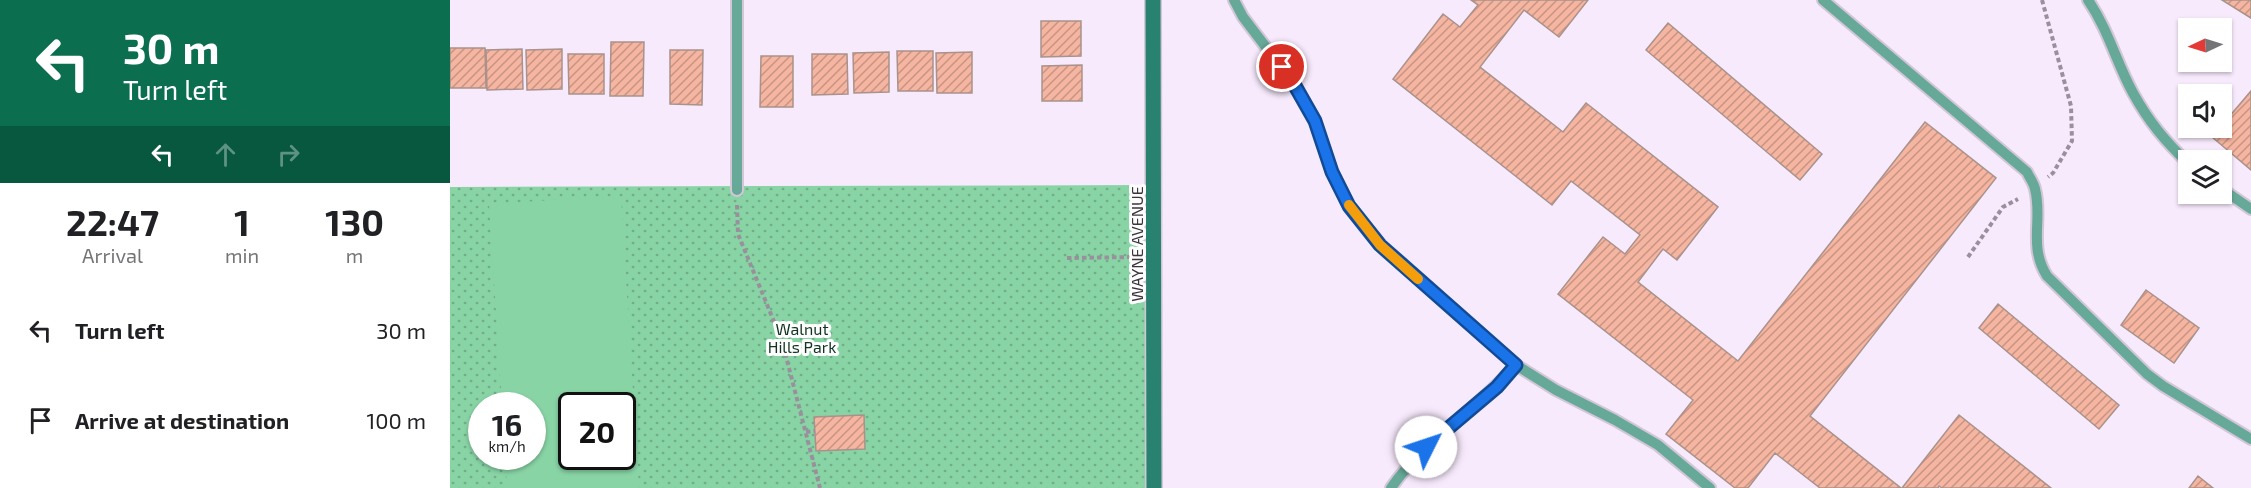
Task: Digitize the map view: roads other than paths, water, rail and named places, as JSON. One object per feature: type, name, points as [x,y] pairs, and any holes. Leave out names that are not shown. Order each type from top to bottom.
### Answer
[{"type":"main road","name":"WAYNE AVENUE","points":[[1153,0],[1154,488]]},
{"type":"lane","points":[[736,190],[737,0]]},
{"type":"lane","points":[[1234,0],[1243,17],[1294,84],[1315,121],[1332,172],[1349,206],[1380,245],[1516,365],[1658,445],[1710,488]]},
{"type":"lane","points":[[1823,0],[2027,172],[2035,188],[2036,248],[2047,276],[2155,380],[2251,439]]},
{"type":"lane","points":[[2088,0],[2103,22],[2132,93],[2162,138],[2178,153]]},
{"type":"lane","points":[[2232,196],[2251,209]]},
{"type":"lane","points":[[1391,488],[1426,447],[1497,387],[1516,365]]},
{"type":"park label","name":"Walnut Hills Park","points":[[802,337]]}]
